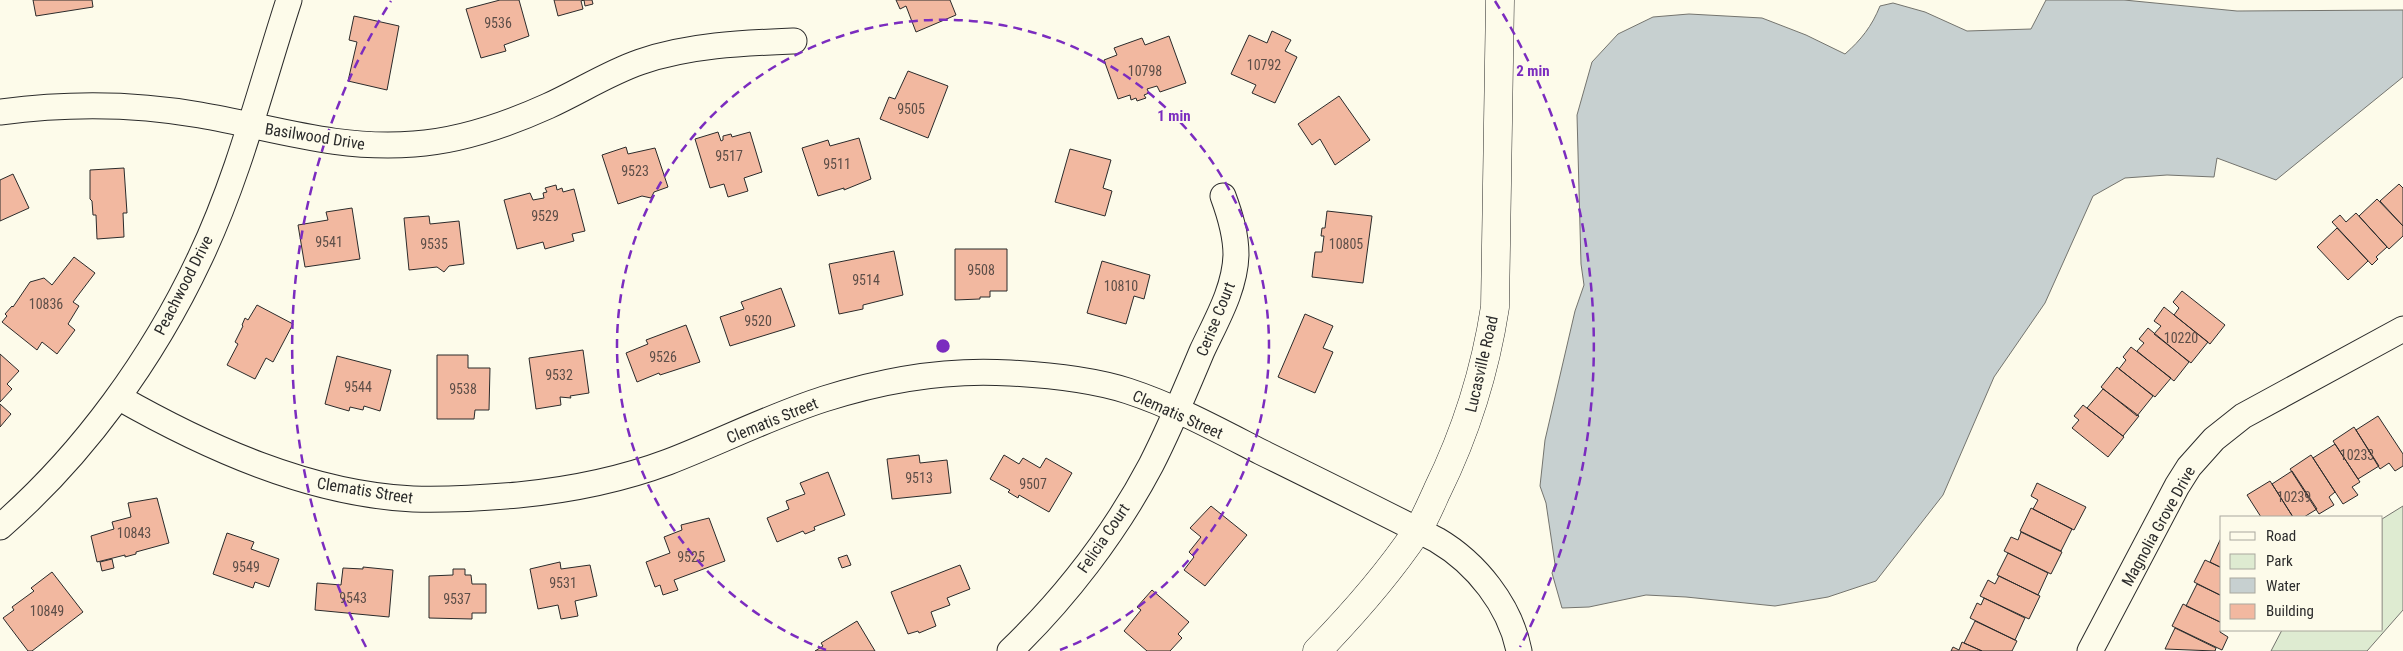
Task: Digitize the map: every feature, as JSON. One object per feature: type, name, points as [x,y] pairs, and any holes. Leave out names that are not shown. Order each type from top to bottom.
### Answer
[{"type":"street","name":"Peachwood Drive","points":[[0,527],[20,509],[74,451],[118,396],[166,324],[201,258],[229,188],[289,0]]},
{"type":"street","name":"Lucasville Road","points":[[1317,651],[1351,616],[1418,530],[1456,452],[1476,398],[1490,341],[1495,307],[1500,0]]},
{"type":"street","name":"Basilwood Drive","points":[[0,112],[44,106],[102,104],[160,108],[305,138],[359,146],[415,144],[447,140],[499,126],[548,106],[604,77],[642,61],[691,50],[739,43],[794,41]]},
{"type":"street","name":"Cerise Court","points":[[1177,410],[1230,287],[1236,255],[1232,223],[1223,196]]},
{"type":"street","name":"Magnolia Grove Drive","points":[[2090,651],[2177,486],[2189,467],[2214,439],[2243,416],[2403,329]]},
{"type":"street","name":"Clematis Street","points":[[118,396],[177,430],[239,458],[304,479],[370,494],[412,499],[503,496],[557,491],[612,479],[665,463],[822,400],[901,380],[954,372],[1008,372],[1073,379],[1126,391],[1177,410],[1418,530],[1457,552],[1488,585],[1506,614],[1519,651]]},
{"type":"street","name":"Felicia Court","points":[[1010,651],[1033,628],[1079,575],[1115,523],[1150,466],[1177,410]]},
{"type":"green space","points":[[2403,506],[2403,610],[2367,651],[2271,651],[2281,631],[2383,631],[2383,518]]},
{"type":"water","points":[[2046,0],[2124,0],[2237,11],[2403,10],[2403,77],[2276,180],[2217,158],[2214,177],[2167,175],[2125,178],[2093,196],[2045,303],[1994,377],[1943,495],[1876,581],[1828,597],[1775,606],[1646,595],[1589,607],[1562,608],[1552,573],[1555,564],[1546,503],[1540,486],[1545,440],[1575,311],[1584,285],[1581,264],[1577,115],[1592,62],[1618,34],[1653,17],[1689,14],[1762,18],[1806,35],[1845,54],[1865,32],[1880,6],[1893,3],[1925,12],[1967,31],[2031,29]]},
{"type":"building","points":[[33,0],[92,0],[93,7],[36,16]]},
{"type":"building","points":[[500,0],[519,0],[529,36],[504,45],[506,51],[481,58],[466,9]]},
{"type":"building","points":[[554,0],[584,0],[581,1],[583,9],[558,16]]},
{"type":"building","points":[[584,0],[592,0],[593,4],[585,6]]},
{"type":"building","points":[[896,0],[950,0],[956,15],[916,32],[906,6],[900,9]]},
{"type":"building","points":[[354,16],[399,26],[387,90],[348,81],[357,42],[349,40]]},
{"type":"building","points":[[1272,31],[1291,40],[1285,51],[1297,57],[1275,103],[1252,93],[1256,85],[1231,74],[1249,35],[1267,43]]},
{"type":"building","points":[[1169,36],[1186,83],[1160,92],[1157,86],[1147,89],[1149,93],[1144,95],[1146,98],[1137,101],[1136,98],[1131,100],[1130,95],[1118,99],[1104,60],[1117,55],[1114,48],[1142,38],[1145,45]]},
{"type":"building","points":[[908,71],[948,86],[928,138],[880,119],[889,97],[895,99]]},
{"type":"building","points":[[1339,96],[1370,140],[1335,165],[1320,139],[1312,145],[1298,124]]},
{"type":"building","points":[[718,132],[721,141],[723,136],[731,134],[732,137],[750,132],[762,172],[744,178],[748,191],[728,197],[724,184],[710,188],[695,139]]},
{"type":"building","points":[[859,138],[871,179],[844,190],[844,188],[818,196],[802,148],[828,140],[830,146]]},
{"type":"building","points":[[626,147],[628,154],[655,148],[668,187],[654,192],[651,198],[642,196],[618,204],[602,155]]},
{"type":"building","points":[[1070,149],[1111,160],[1103,188],[1112,191],[1105,216],[1055,202]]},
{"type":"building","points":[[124,168],[127,213],[123,213],[124,237],[97,239],[96,215],[93,215],[92,201],[90,199],[90,170]]},
{"type":"building","points":[[13,174],[29,208],[0,221],[0,180]]},
{"type":"building","points":[[2399,184],[2403,188],[2403,226],[2380,201]]},
{"type":"building","points":[[556,185],[557,190],[562,188],[563,192],[574,189],[585,231],[572,234],[574,241],[545,249],[543,242],[517,249],[504,200],[530,193],[533,200],[544,198],[543,193],[547,192],[545,188]]},
{"type":"building","points":[[2377,199],[2403,226],[2403,236],[2389,249],[2359,216]]},
{"type":"building","points":[[352,208],[360,259],[305,267],[298,225],[328,220],[326,212]]},
{"type":"building","points":[[1327,211],[1372,216],[1363,283],[1312,277],[1315,252],[1322,252],[1324,236],[1321,236],[1322,228],[1325,228]]},
{"type":"building","points":[[2356,213],[2387,247],[2376,257],[2378,259],[2372,265],[2332,222],[2340,215],[2346,222]]},
{"type":"building","points":[[429,216],[430,224],[459,221],[464,264],[449,266],[444,272],[437,267],[409,270],[404,218]]},
{"type":"building","points":[[2337,228],[2368,261],[2348,280],[2317,247]]},
{"type":"building","points":[[955,249],[1007,249],[1007,291],[990,291],[990,297],[980,297],[980,299],[955,300]]},
{"type":"building","points":[[894,251],[903,295],[863,305],[863,309],[839,314],[829,264]]},
{"type":"building","points":[[74,257],[95,273],[73,302],[79,306],[68,324],[75,330],[57,354],[42,342],[37,350],[2,322],[7,316],[5,314],[13,307],[30,282],[44,278],[52,285]]},
{"type":"building","points":[[1102,261],[1150,275],[1144,299],[1134,296],[1126,324],[1087,313]]},
{"type":"building","points":[[781,288],[795,326],[730,346],[720,317],[744,309],[741,302]]},
{"type":"building","points":[[2182,291],[2225,325],[2210,344],[2174,315],[2179,308],[2173,302]]},
{"type":"building","points":[[257,305],[293,324],[273,362],[266,358],[255,379],[227,365],[238,344],[235,342],[245,318],[248,320]]},
{"type":"building","points":[[2164,307],[2208,342],[2191,363],[2154,334],[2161,326],[2154,321]]},
{"type":"building","points":[[1305,314],[1333,326],[1323,348],[1333,352],[1315,393],[1278,377]]},
{"type":"building","points":[[686,325],[700,362],[660,375],[659,373],[637,382],[626,353],[648,344],[646,340]]},
{"type":"building","points":[[2148,328],[2189,362],[2174,381],[2137,351],[2144,343],[2139,339]]},
{"type":"building","points":[[2131,347],[2171,378],[2155,397],[2119,369],[2126,360],[2123,357]]},
{"type":"building","points":[[583,350],[589,393],[570,396],[571,398],[560,397],[561,405],[536,409],[529,358]]},
{"type":"building","points":[[0,354],[19,371],[7,384],[12,389],[0,402]]},
{"type":"building","points":[[437,355],[468,355],[468,368],[490,368],[489,410],[475,410],[474,419],[437,419]]},
{"type":"building","points":[[337,356],[391,370],[380,411],[364,406],[363,410],[350,407],[349,411],[325,404]]},
{"type":"building","points":[[2117,367],[2153,396],[2137,416],[2101,387]]},
{"type":"building","points":[[2103,389],[2139,416],[2123,436],[2087,408]]},
{"type":"building","points":[[0,404],[11,414],[0,427]]},
{"type":"building","points":[[2083,405],[2124,437],[2108,457],[2072,428],[2079,420],[2074,416]]},
{"type":"building","points":[[2378,416],[2403,454],[2403,466],[2395,471],[2389,463],[2380,469],[2356,430]]},
{"type":"building","points":[[2354,427],[2379,466],[2358,479],[2333,441]]},
{"type":"building","points":[[2335,444],[2360,482],[2352,487],[2358,495],[2343,504],[2313,458]]},
{"type":"building","points":[[919,455],[920,463],[947,460],[951,493],[892,499],[887,459]]},
{"type":"building","points":[[1004,455],[1019,464],[1023,458],[1040,468],[1046,458],[1072,473],[1049,512],[1019,495],[1018,498],[1008,492],[1010,490],[990,479]]},
{"type":"building","points":[[2311,455],[2335,492],[2329,497],[2334,505],[2319,514],[2290,469]]},
{"type":"building","points":[[2292,471],[2317,509],[2306,516],[2292,516],[2272,484]]},
{"type":"building","points":[[828,472],[845,515],[814,527],[815,530],[805,534],[803,531],[777,542],[767,518],[789,509],[786,501],[805,494],[800,483]]},
{"type":"building","points":[[2270,481],[2292,516],[2260,516],[2247,495]]},
{"type":"building","points":[[2037,483],[2086,507],[2074,530],[2033,509],[2038,500],[2031,496]]},
{"type":"building","points":[[157,498],[169,543],[125,557],[125,555],[97,562],[91,536],[114,529],[112,522],[131,517],[128,503]]},
{"type":"building","points":[[1211,506],[1247,535],[1205,586],[1184,570],[1194,557],[1189,552],[1201,537],[1190,528]]},
{"type":"building","points":[[2031,508],[2072,529],[2061,551],[2020,531]]},
{"type":"building","points":[[709,518],[725,561],[674,580],[678,590],[663,595],[660,585],[655,587],[646,562],[670,553],[664,537],[682,530],[681,525]]},
{"type":"building","points":[[2021,532],[2062,552],[2051,574],[2004,551],[2011,537],[2018,540]]},
{"type":"building","points":[[227,533],[254,542],[251,549],[279,559],[269,587],[255,582],[253,588],[213,574]]},
{"type":"building","points":[[2220,540],[2220,567],[2210,562]]},
{"type":"building","points":[[2008,553],[2048,573],[2038,595],[1997,575]]},
{"type":"building","points":[[847,555],[851,565],[842,568],[838,558]]},
{"type":"building","points":[[112,559],[114,568],[102,571],[100,562]]},
{"type":"building","points":[[2205,560],[2220,567],[2220,595],[2194,582]]},
{"type":"building","points":[[560,562],[561,569],[590,565],[597,596],[575,601],[578,616],[561,619],[558,605],[538,609],[530,569]]},
{"type":"building","points":[[960,565],[970,589],[947,598],[950,605],[931,612],[936,626],[919,633],[918,631],[908,634],[891,592]]},
{"type":"building","points":[[363,567],[393,570],[389,617],[315,610],[317,583],[341,585],[343,568],[363,569]]},
{"type":"building","points":[[453,569],[465,569],[465,575],[471,575],[472,584],[486,584],[486,613],[472,613],[472,619],[429,618],[429,576],[453,575]]},
{"type":"building","points":[[52,572],[83,612],[32,651],[28,651],[3,618],[14,610],[12,607],[34,591],[31,588]]},
{"type":"building","points":[[1999,576],[2040,596],[2029,619],[1980,596],[1988,580],[1995,584]]},
{"type":"building","points":[[2197,584],[2220,595],[2220,622],[2186,606]]},
{"type":"building","points":[[1152,590],[1189,622],[1178,634],[1182,638],[1170,651],[1147,651],[1124,631],[1141,610],[1137,607]]},
{"type":"building","points":[[1984,598],[2025,618],[2015,640],[1970,618],[1977,603],[1981,605]]},
{"type":"building","points":[[2183,604],[2220,622],[2220,632],[2228,637],[2222,650],[2172,626]]},
{"type":"building","points":[[857,621],[875,651],[815,651],[823,646],[821,643]]},
{"type":"building","points":[[1975,621],[2017,641],[2012,651],[1982,651],[1964,643]]},
{"type":"building","points":[[2175,628],[2216,648],[2215,651],[2165,649]]},
{"type":"building","points":[[1962,642],[1982,651],[1951,651],[1953,647],[1959,650]]}]
